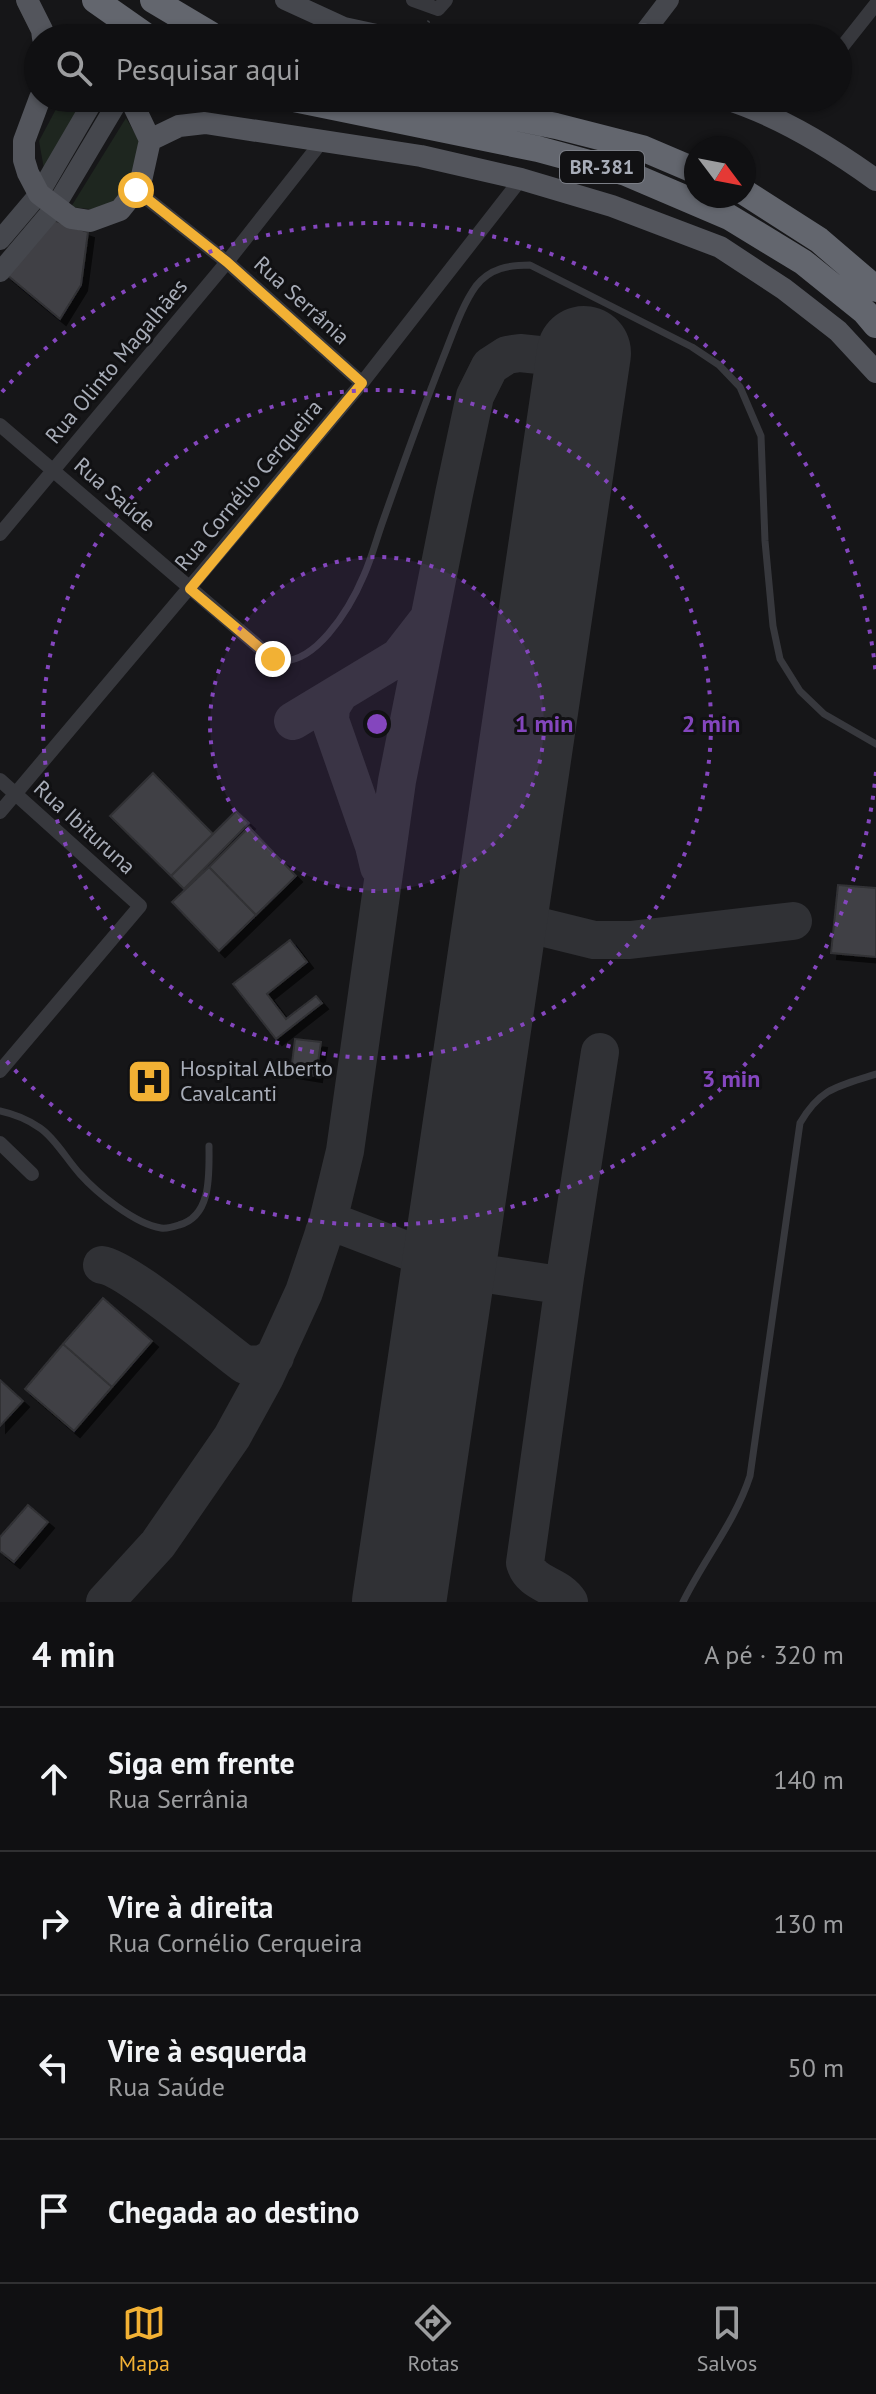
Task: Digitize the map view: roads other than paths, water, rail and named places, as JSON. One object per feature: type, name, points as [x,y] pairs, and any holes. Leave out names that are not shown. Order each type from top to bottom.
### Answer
[{"type":"highway","points":[[95,0],[130,24]]},
{"type":"highway","points":[[151,0],[193,24]]},
{"type":"highway","name":"BR-381","points":[[357,112],[538,149],[626,173],[729,217],[803,262],[865,312],[876,325]]},
{"type":"highway","name":"BR-381","points":[[486,112],[613,140],[642,148],[684,166]]},
{"type":"highway","points":[[756,200],[819,240],[876,289]]},
{"type":"main road","points":[[27,0],[39,24]]},
{"type":"main road","points":[[138,24],[151,0]]},
{"type":"main road","points":[[159,24],[173,0]]},
{"type":"main road","points":[[285,0],[337,24]]},
{"type":"main road","points":[[650,24],[669,0]]},
{"type":"main road","points":[[35,112],[24,141],[28,173],[47,200],[71,218],[90,221],[120,210],[140,185],[150,140],[137,112]]},
{"type":"main road","points":[[0,240],[47,200],[88,112]]},
{"type":"main road","points":[[0,272],[110,112]]},
{"type":"main road","points":[[761,112],[834,149],[876,180]]},
{"type":"main road","points":[[150,140],[179,126],[205,123],[421,156],[521,179],[612,206],[720,247],[784,289],[838,331],[876,372]]},
{"type":"street","points":[[413,0],[442,4]]},
{"type":"street","points":[[852,34],[876,4]]},
{"type":"street","name":"Rua Olinto Magalhães","points":[[0,534],[227,262],[323,140]]},
{"type":"street","name":"Rua Cornélio Cerqueira","points":[[0,812],[362,383],[521,179]]},
{"type":"street","name":"Rua Serrânia","points":[[136,190],[227,262],[362,383]]},
{"type":"street","name":"Rua Saúde","points":[[0,425],[273,659]]},
{"type":"street","name":"Rua Ibituruna","points":[[0,780],[140,906],[0,1071]]},
{"type":"street","points":[[0,1143],[32,1174]]},
{"type":"lane","points":[[273,659],[300,659],[320,642],[346,609],[364,576],[431,388],[476,286],[492,271],[508,265],[530,265],[692,347],[719,365],[740,387],[761,436],[765,541],[773,626],[780,659],[800,691],[824,714],[876,744]]},
{"type":"lane","points":[[683,1602],[732,1518],[750,1476],[800,1123],[816,1099],[832,1088],[876,1074]]},
{"type":"lane","points":[[0,1111],[18,1115],[42,1129],[82,1176],[108,1200],[146,1224],[165,1229],[189,1222],[202,1208],[209,1182],[209,1146]]},
{"type":"place","name":"Hospital Alberto Cavalcanti","points":[[149,1081]]}]
